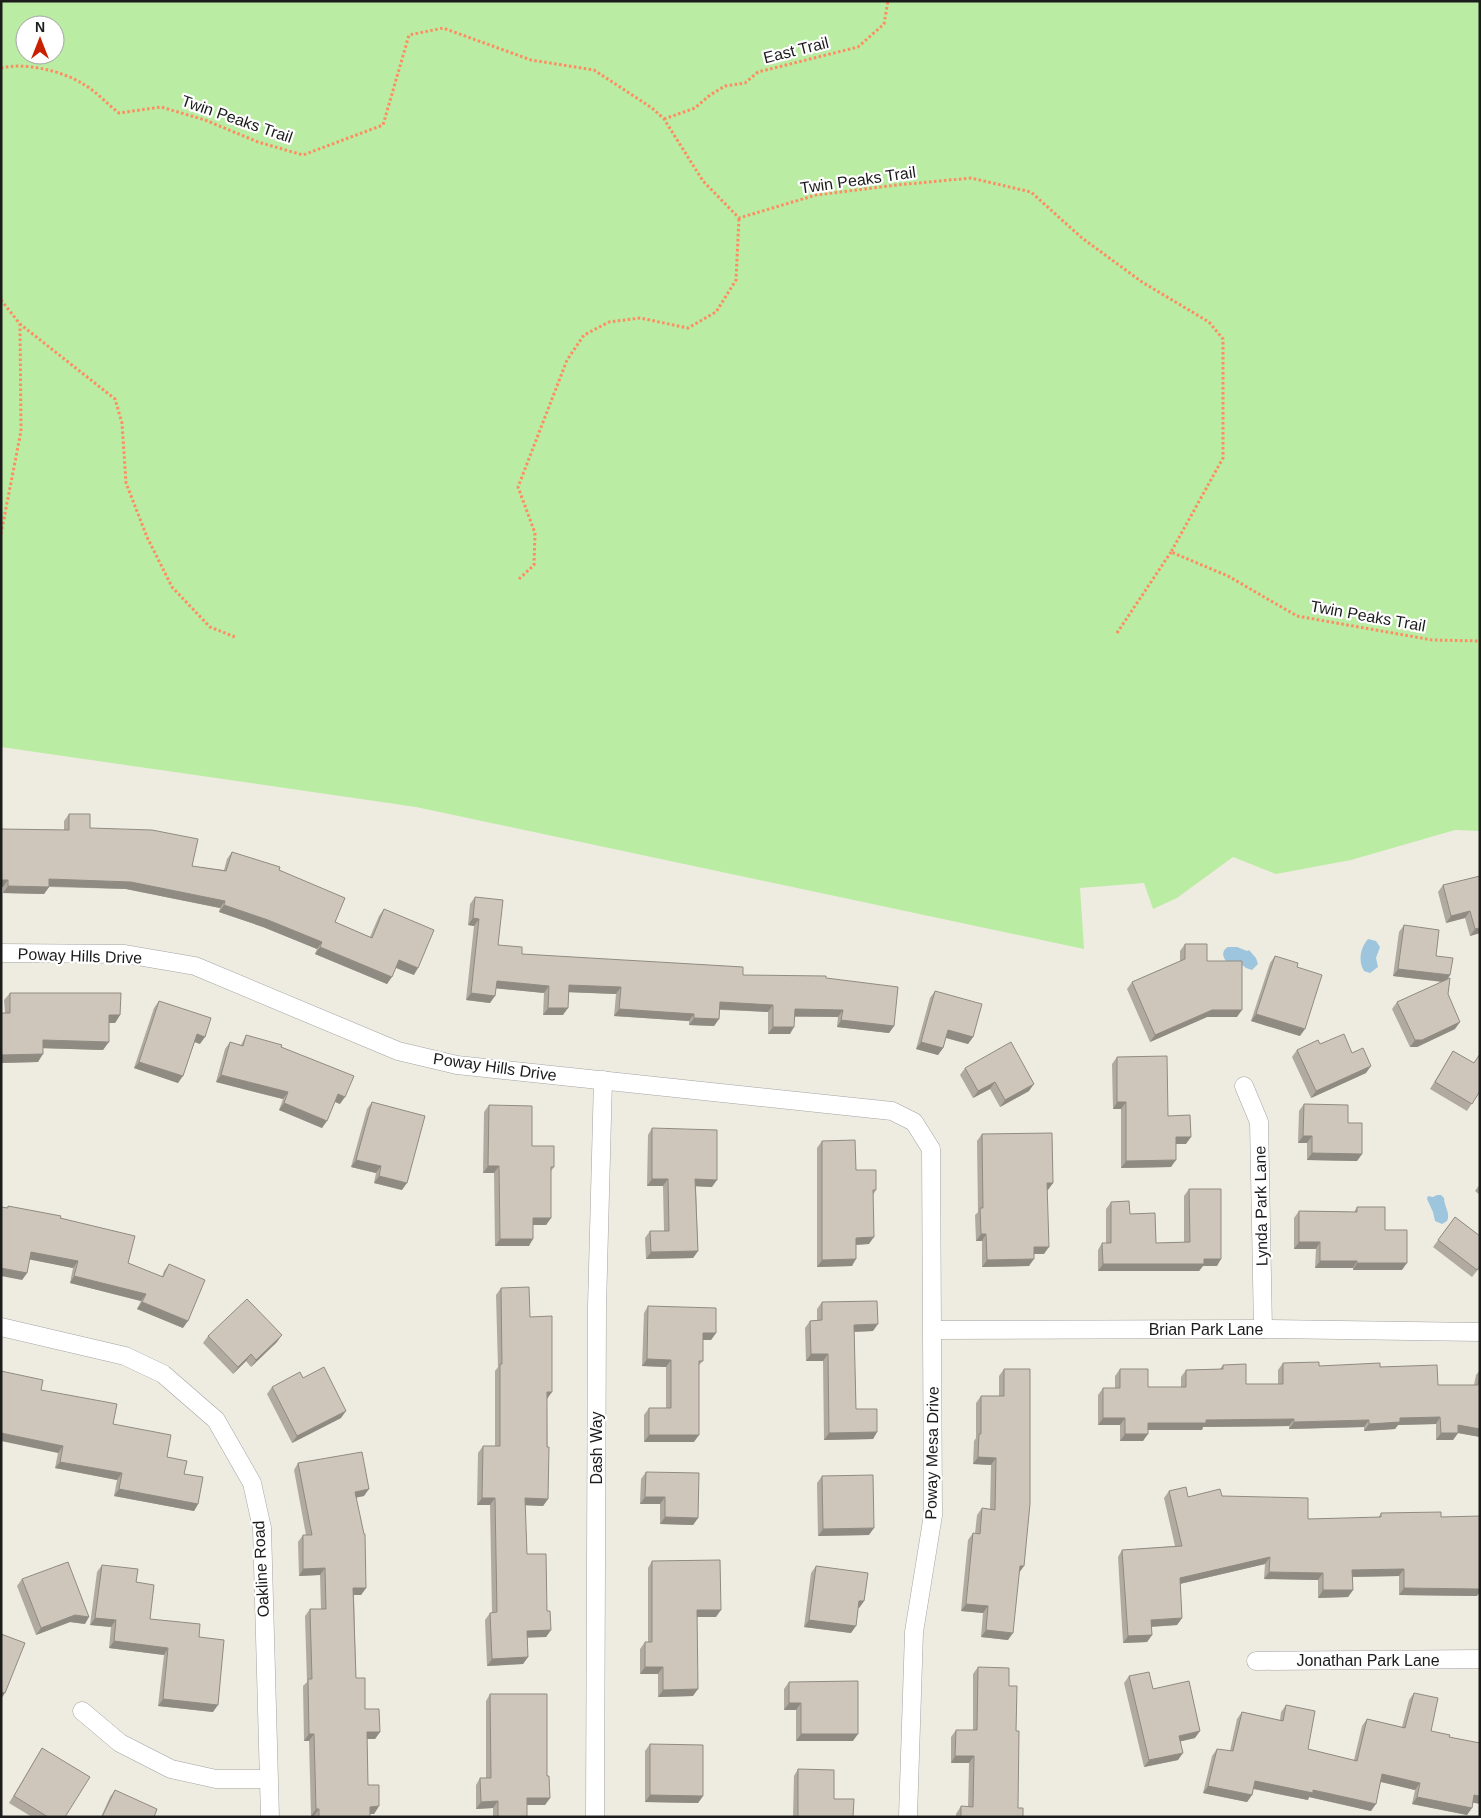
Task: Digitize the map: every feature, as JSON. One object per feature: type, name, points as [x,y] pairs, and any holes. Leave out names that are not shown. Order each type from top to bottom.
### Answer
[{"type":"street","name":"Poway Hills Drive","points":[[1,953],[125,954],[194,966],[398,1051],[457,1065],[892,1110],[914,1122]]},
{"type":"street","name":"Dash Way","points":[[595,1817],[597,1317],[603,1080]]},
{"type":"street","name":"Lynda Park Lane","points":[[1244,1086],[1259,1122],[1263,1329]]},
{"type":"street","name":"Poway Mesa Drive","points":[[908,1817],[914,1632],[933,1515],[931,1149],[914,1122]]},
{"type":"street","name":"Oakline Road","points":[[1,1327],[125,1356],[164,1374],[216,1420],[252,1483],[262,1528],[270,1817]]},
{"type":"street","name":"Brian Park Lane","points":[[933,1330],[1263,1329],[1480,1332]]},
{"type":"street","name":"Jonathan Park Lane","points":[[1256,1661],[1480,1659]]},
{"type":"street","points":[[82,1710],[120,1743],[171,1768],[216,1778],[268,1778]]},
{"type":"path","name":"East Trail","points":[[664,119],[695,108],[710,94],[725,86],[745,83],[758,72],[858,47],[884,24],[888,1]]},
{"type":"path","name":"Twin Peaks Trail","points":[[1,68],[8,66],[48,69],[83,83],[119,113],[161,107],[204,120],[258,142],[303,155],[383,125],[410,35],[443,28],[531,60],[594,70],[652,108],[664,119],[703,181],[739,218],[816,195],[971,178],[1031,192],[1082,238],[1142,282],[1209,322],[1222,340],[1223,458],[1171,552],[1228,576],[1297,616],[1432,640],[1480,641]]},
{"type":"path","points":[[519,579],[534,565],[535,533],[518,487],[567,360],[584,335],[609,322],[640,318],[688,328],[716,312],[736,280],[739,218]]},
{"type":"path","points":[[1,300],[20,324],[115,399],[122,423],[126,483],[147,537],[172,588],[210,627],[235,636]]},
{"type":"path","points":[[1,534],[21,431],[20,324]]},
{"type":"path","points":[[1117,633],[1171,552]]},
{"type":"green space","points":[[1,1],[1480,1],[1480,831],[1455,830],[1351,860],[1276,874],[1233,857],[1177,898],[1153,909],[1144,883],[1080,888],[1084,949],[416,807],[1,747]]},
{"type":"water","points":[[1368,939],[1376,941],[1380,947],[1376,958],[1378,967],[1370,973],[1364,971],[1361,959],[1363,946]]},
{"type":"water","points":[[1228,947],[1249,950],[1256,958],[1258,964],[1252,970],[1241,964],[1226,961],[1223,953]]},
{"type":"water","points":[[1441,1195],[1444,1198],[1448,1213],[1447,1221],[1442,1224],[1435,1221],[1427,1199],[1428,1196],[1433,1197]]},
{"type":"building","points":[[69,814],[90,814],[90,828],[152,830],[198,839],[192,866],[226,871],[232,852],[280,867],[279,870],[345,898],[335,922],[372,938],[384,909],[434,930],[418,968],[399,960],[392,977],[320,947],[322,942],[268,920],[224,905],[225,901],[131,882],[49,879],[49,887],[8,886],[8,880],[1,880],[1,829],[69,830]]},
{"type":"building","points":[[1480,876],[1480,928],[1475,929],[1470,911],[1451,916],[1443,885]]},
{"type":"building","points":[[475,897],[503,900],[498,945],[522,947],[522,954],[743,967],[743,975],[826,976],[826,978],[898,987],[894,1026],[841,1020],[843,1010],[795,1009],[794,1027],[773,1027],[773,1005],[720,1002],[719,1019],[694,1018],[694,1014],[619,1009],[621,987],[569,985],[568,1008],[548,1008],[549,986],[497,981],[495,996],[471,993],[479,919],[473,918]]},
{"type":"building","points":[[1404,925],[1439,930],[1436,956],[1453,958],[1450,975],[1398,969]]},
{"type":"building","points":[[1185,944],[1207,944],[1207,961],[1242,961],[1242,1010],[1212,1010],[1155,1035],[1132,982],[1185,959]]},
{"type":"building","points":[[1275,956],[1298,963],[1297,967],[1322,975],[1305,1029],[1256,1014]]},
{"type":"building","points":[[1450,978],[1448,994],[1460,1022],[1422,1040],[1415,1040],[1397,1002]]},
{"type":"building","points":[[935,991],[982,1004],[973,1037],[948,1030],[943,1048],[921,1042]]},
{"type":"building","points":[[10,993],[121,993],[120,1015],[109,1015],[109,1042],[43,1040],[43,1054],[1,1055],[1,1013],[10,1013]]},
{"type":"building","points":[[159,1001],[211,1018],[205,1037],[197,1034],[183,1076],[139,1062]]},
{"type":"building","points":[[1344,1034],[1352,1053],[1363,1048],[1371,1066],[1316,1091],[1297,1050],[1318,1040],[1320,1044]]},
{"type":"building","points":[[246,1035],[282,1045],[281,1047],[354,1076],[345,1097],[338,1094],[327,1121],[284,1103],[288,1092],[221,1075],[230,1042],[243,1046]]},
{"type":"building","points":[[1011,1042],[1034,1084],[1005,1100],[995,1082],[978,1091],[965,1068]]},
{"type":"building","points":[[1453,1051],[1474,1063],[1480,1054],[1480,1091],[1472,1104],[1435,1082]]},
{"type":"building","points":[[1167,1056],[1168,1116],[1190,1115],[1191,1137],[1176,1137],[1176,1160],[1126,1161],[1126,1102],[1117,1102],[1117,1057]]},
{"type":"building","points":[[372,1102],[425,1116],[407,1183],[379,1176],[381,1166],[356,1160]]},
{"type":"building","points":[[1304,1104],[1348,1105],[1348,1123],[1362,1123],[1362,1154],[1312,1153],[1312,1136],[1303,1136]]},
{"type":"building","points":[[489,1105],[532,1106],[532,1146],[554,1146],[554,1167],[551,1167],[551,1218],[533,1218],[533,1239],[500,1239],[499,1166],[488,1166]]},
{"type":"building","points":[[652,1128],[717,1130],[717,1180],[695,1179],[698,1251],[651,1252],[650,1231],[669,1231],[668,1179],[652,1179]]},
{"type":"building","points":[[1052,1133],[1053,1183],[1047,1183],[1049,1247],[1034,1247],[1034,1259],[987,1260],[986,1234],[981,1234],[980,1208],[983,1208],[982,1134]]},
{"type":"building","points":[[855,1140],[856,1170],[876,1170],[876,1190],[873,1190],[874,1237],[856,1238],[856,1259],[822,1260],[822,1141]]},
{"type":"building","points":[[1189,1189],[1221,1189],[1221,1259],[1204,1259],[1204,1264],[1103,1264],[1102,1243],[1111,1243],[1111,1202],[1129,1201],[1130,1214],[1155,1213],[1156,1243],[1190,1242]]},
{"type":"building","points":[[8,1206],[61,1216],[60,1218],[135,1236],[128,1263],[163,1277],[169,1264],[205,1280],[188,1321],[142,1302],[146,1294],[74,1276],[78,1261],[31,1252],[27,1273],[1,1268],[1,1207],[8,1208]]},
{"type":"building","points":[[1357,1207],[1385,1207],[1385,1230],[1407,1230],[1407,1263],[1320,1261],[1320,1242],[1299,1242],[1299,1211],[1357,1212]]},
{"type":"building","points":[[1455,1217],[1480,1236],[1480,1266],[1477,1270],[1438,1240]]},
{"type":"building","points":[[529,1287],[530,1317],[552,1316],[552,1392],[547,1392],[548,1499],[525,1498],[527,1554],[546,1554],[547,1611],[550,1611],[551,1630],[527,1631],[528,1657],[492,1659],[490,1613],[497,1612],[495,1498],[482,1498],[483,1446],[500,1446],[501,1288]]},
{"type":"building","points":[[247,1299],[282,1335],[256,1360],[251,1354],[238,1367],[208,1336]]},
{"type":"building","points":[[877,1301],[878,1324],[854,1325],[856,1409],[877,1409],[877,1432],[829,1433],[828,1354],[811,1354],[810,1321],[822,1320],[822,1302]]},
{"type":"building","points":[[648,1306],[716,1308],[716,1333],[703,1333],[703,1361],[699,1361],[699,1435],[649,1435],[649,1408],[671,1408],[671,1360],[647,1359]]},
{"type":"building","points":[[1319,1362],[1319,1366],[1380,1363],[1380,1367],[1437,1365],[1438,1385],[1478,1385],[1480,1375],[1480,1429],[1458,1425],[1458,1433],[1441,1433],[1440,1417],[1400,1418],[1400,1422],[1369,1424],[1369,1420],[1294,1422],[1294,1419],[1206,1420],[1206,1423],[1148,1423],[1148,1434],[1125,1434],[1125,1418],[1103,1418],[1103,1388],[1120,1388],[1120,1369],[1148,1369],[1148,1387],[1186,1387],[1186,1370],[1223,1369],[1223,1365],[1246,1364],[1246,1384],[1283,1384],[1283,1363]]},
{"type":"building","points":[[324,1367],[346,1411],[297,1436],[272,1387],[300,1372],[303,1378]]},
{"type":"building","points":[[1004,1369],[1030,1369],[1030,1504],[1024,1566],[1020,1566],[1013,1633],[986,1630],[988,1606],[966,1604],[973,1533],[980,1534],[982,1508],[995,1510],[996,1458],[978,1457],[979,1434],[981,1434],[981,1396],[1004,1396]]},
{"type":"building","points":[[1,1371],[43,1380],[41,1390],[117,1404],[113,1424],[171,1435],[167,1457],[187,1461],[184,1474],[203,1477],[198,1504],[119,1489],[122,1473],[60,1462],[63,1446],[1,1433]]},
{"type":"building","points":[[362,1452],[369,1489],[355,1492],[365,1534],[366,1588],[353,1588],[356,1678],[365,1678],[365,1709],[379,1709],[380,1732],[367,1732],[368,1785],[379,1785],[379,1806],[370,1807],[370,1817],[319,1817],[319,1809],[316,1809],[314,1734],[309,1734],[308,1679],[312,1679],[310,1609],[326,1609],[325,1568],[303,1569],[303,1535],[312,1535],[298,1463]]},
{"type":"building","points":[[646,1472],[699,1473],[698,1518],[665,1517],[665,1497],[645,1497]]},
{"type":"building","points":[[873,1475],[874,1528],[823,1529],[822,1476]]},
{"type":"building","points":[[1186,1487],[1188,1497],[1220,1489],[1222,1496],[1308,1498],[1308,1519],[1381,1517],[1381,1513],[1441,1512],[1441,1517],[1480,1516],[1480,1589],[1404,1588],[1404,1569],[1352,1570],[1353,1590],[1323,1590],[1323,1573],[1269,1572],[1270,1557],[1180,1578],[1182,1618],[1151,1620],[1152,1635],[1128,1636],[1122,1550],[1182,1546],[1169,1491]]},
{"type":"building","points":[[720,1560],[721,1610],[697,1610],[698,1689],[663,1690],[663,1667],[645,1667],[645,1642],[652,1642],[652,1561]]},
{"type":"building","points":[[68,1562],[89,1617],[75,1615],[41,1628],[22,1579]]},
{"type":"building","points":[[102,1565],[138,1569],[136,1582],[154,1585],[150,1619],[200,1624],[199,1637],[224,1640],[218,1705],[163,1699],[168,1648],[114,1641],[116,1620],[95,1618]]},
{"type":"building","points":[[816,1566],[868,1573],[864,1601],[859,1601],[856,1626],[809,1620]]},
{"type":"building","points":[[1,1634],[25,1643],[5,1693],[1,1692]]},
{"type":"building","points":[[978,1667],[1009,1668],[1009,1686],[1017,1686],[1016,1731],[1019,1731],[1018,1808],[1023,1808],[1023,1817],[961,1817],[961,1806],[973,1807],[974,1756],[955,1756],[956,1730],[977,1730]]},
{"type":"building","points":[[1149,1672],[1153,1689],[1189,1681],[1200,1731],[1179,1736],[1183,1753],[1149,1760],[1129,1676]]},
{"type":"building","points":[[858,1681],[858,1734],[801,1734],[801,1703],[789,1703],[789,1682]]},
{"type":"building","points":[[1414,1693],[1438,1698],[1431,1731],[1450,1735],[1449,1737],[1480,1743],[1480,1796],[1474,1795],[1472,1808],[1417,1797],[1420,1783],[1382,1774],[1376,1804],[1313,1790],[1313,1793],[1255,1781],[1252,1795],[1208,1786],[1217,1749],[1233,1751],[1242,1712],[1283,1721],[1286,1705],[1315,1711],[1308,1749],[1357,1761],[1367,1719],[1405,1728]]},
{"type":"building","points":[[490,1694],[547,1694],[547,1776],[549,1776],[550,1798],[527,1798],[527,1817],[498,1817],[498,1801],[481,1802],[480,1778],[491,1778]]},
{"type":"building","points":[[650,1744],[703,1745],[703,1796],[650,1795]]},
{"type":"building","points":[[42,1748],[90,1777],[65,1817],[48,1817],[14,1796]]},
{"type":"building","points":[[798,1769],[834,1770],[834,1799],[854,1799],[853,1817],[798,1817]]},
{"type":"building","points":[[115,1790],[157,1809],[154,1817],[102,1817]]}]
